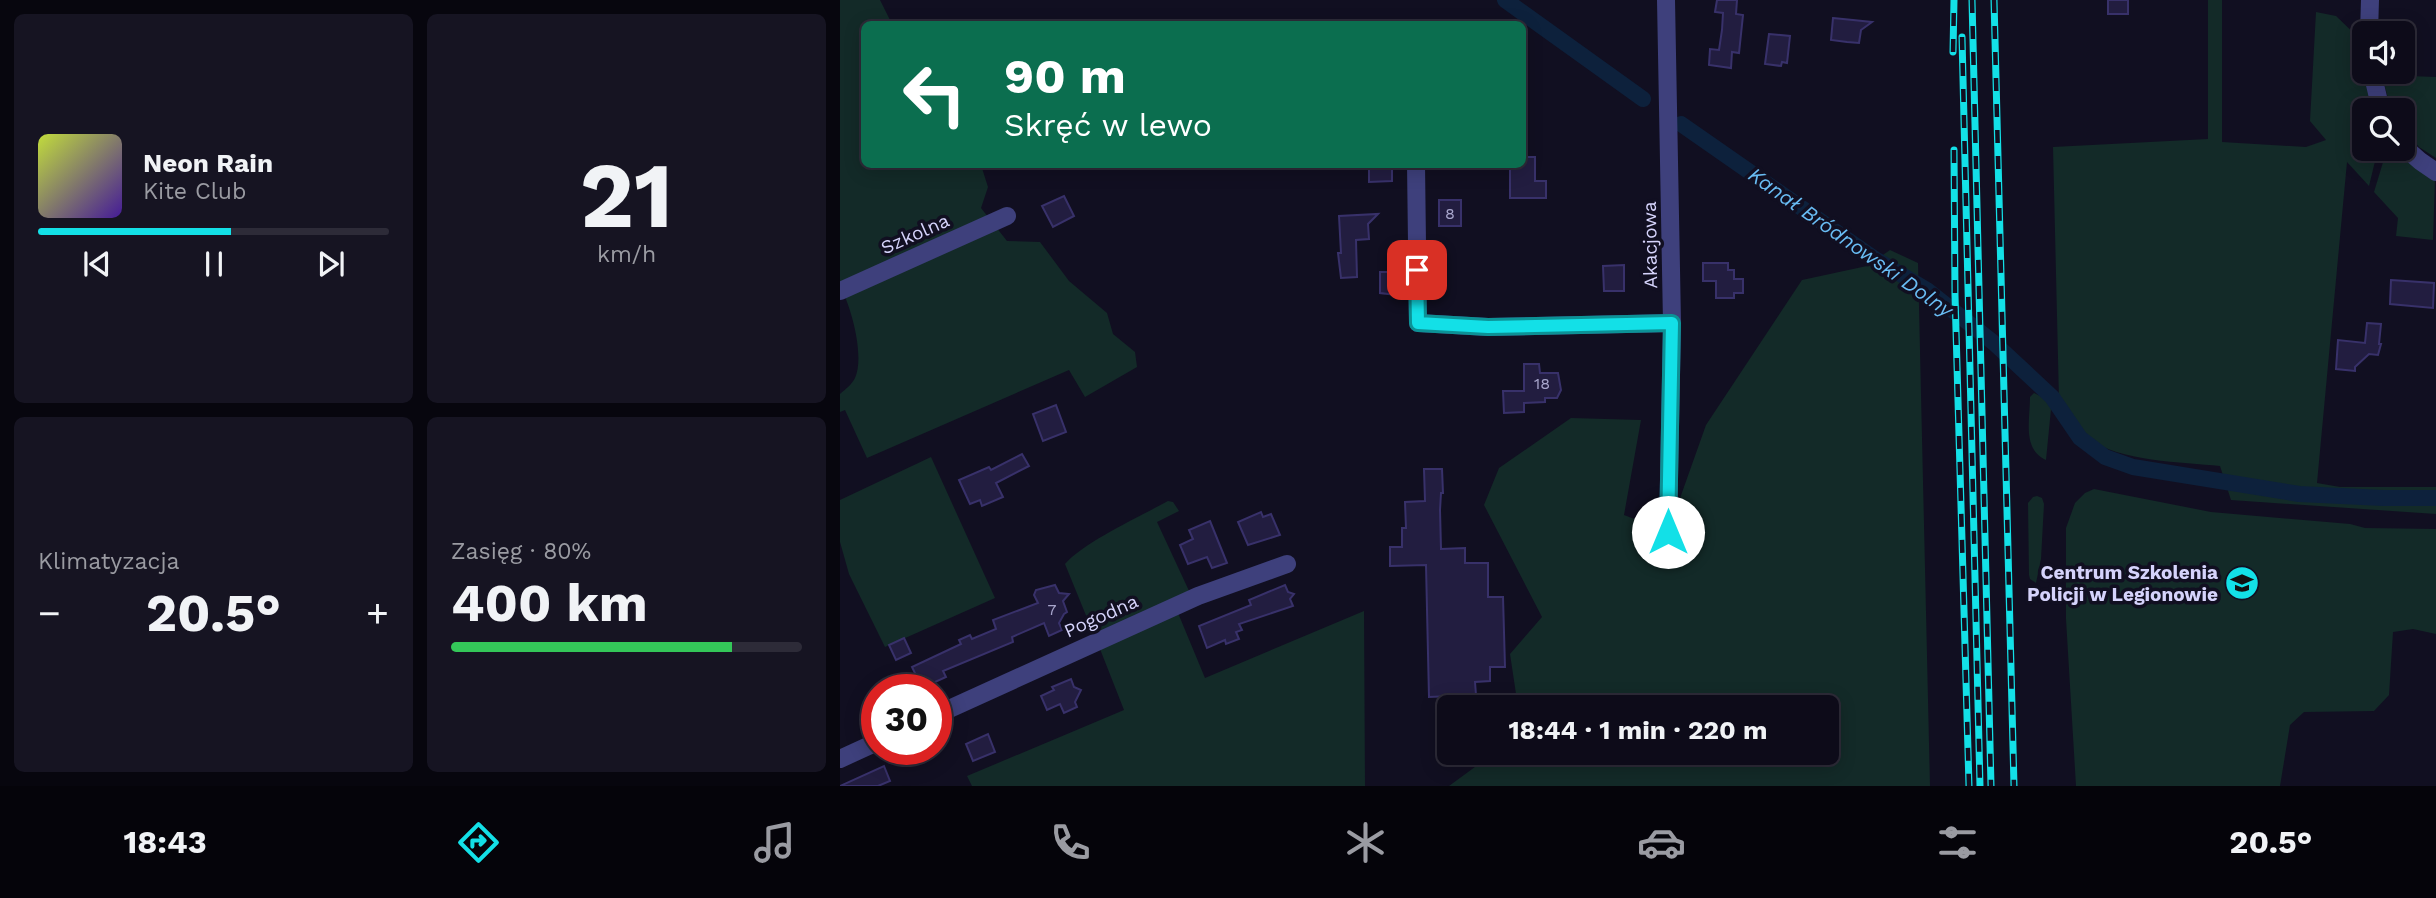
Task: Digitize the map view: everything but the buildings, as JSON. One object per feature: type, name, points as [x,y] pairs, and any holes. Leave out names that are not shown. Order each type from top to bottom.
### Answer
[{"type":"street","name":"Akacjowa","points":[[1665,0],[1672,323],[1668,532]]},
{"type":"street","points":[[2370,21],[2371,0]]},
{"type":"street","points":[[2415,157],[2436,172]]},
{"type":"street","points":[[1416,168],[1418,323],[1488,327],[1672,323]]},
{"type":"street","name":"Szkolna","points":[[840,291],[1007,216]]},
{"type":"street","name":"Pogodna","points":[[952,708],[1198,596],[1287,564]]},
{"type":"street","points":[[840,759],[861,749]]},
{"type":"green space","points":[[840,0],[880,0],[890,21],[861,21],[861,168],[982,168],[988,187],[981,208],[1007,241],[1040,242],[1069,281],[1107,313],[1113,334],[1135,352],[1137,367],[1085,397],[1069,370],[867,458],[845,410],[840,412],[840,394],[851,384],[858,369],[858,344],[840,286]]},
{"type":"green space","points":[[2208,0],[2222,0],[2222,142],[2306,147],[2326,140],[2310,121],[2316,12],[2336,16],[2352,31],[2352,84],[2367,84],[2372,98],[2352,98],[2352,161],[2375,161],[2369,186],[2347,162],[2317,483],[2340,487],[2436,487],[2436,514],[2231,500],[2220,466],[2152,460],[2101,446],[2081,430],[2059,400],[2053,147],[2208,139]]},
{"type":"green space","points":[[2415,76],[2436,77],[2436,158],[2415,142],[2415,98],[2388,98],[2384,84],[2415,84]]},
{"type":"green space","points":[[2383,161],[2412,161],[2435,178],[2433,240],[2396,236],[2398,218],[2374,192]]},
{"type":"green space","points":[[1890,250],[1918,263],[1930,786],[1449,786],[1478,765],[1839,765],[1839,695],[1516,695],[1510,654],[1542,617],[1484,505],[1499,468],[1571,418],[1641,420],[1624,515],[1668,532],[1706,425],[1802,280],[1867,266]]},
{"type":"green space","points":[[2034,393],[2046,399],[2051,409],[2046,460],[2038,455],[2030,441],[2030,397]]},
{"type":"green space","points":[[931,457],[995,598],[885,647],[849,574],[840,542],[840,500]]},
{"type":"green space","name":"Centrum Szkolenia Policji w Legionowie","points":[[2094,489],[2211,512],[2350,524],[2365,528],[2436,529],[2436,634],[2413,629],[2393,632],[2389,695],[2374,711],[2304,712],[2290,725],[2280,786],[2076,786],[2066,619],[2066,528],[2075,503],[2085,493]]},
{"type":"green space","points":[[2037,496],[2042,498],[2044,504],[2041,559],[2036,583],[2029,575],[2028,503]]},
{"type":"green space","points":[[1168,501],[1173,502],[1179,511],[1157,522],[1190,593],[1094,635],[1065,564],[1099,538]]},
{"type":"green space","points":[[1364,611],[1365,786],[972,786],[967,776],[1124,710],[1100,649],[1178,613],[1205,678]]},
{"type":"waterway","name":"Kanał Bródnowski Dolny","points":[[1505,0],[1643,99]]},
{"type":"waterway","name":"Kanał Bródnowski Dolny","points":[[1681,124],[1875,259],[1927,290],[1994,343],[2052,397],[2080,438],[2105,457],[2133,467],[2299,494],[2436,498]]},
{"type":"railway","points":[[1953,52],[1954,0]]},
{"type":"railway","points":[[1972,0],[1991,786]]},
{"type":"railway","points":[[1994,0],[2014,786]]},
{"type":"railway","points":[[1962,37],[1980,786]]},
{"type":"railway","points":[[1954,150],[1955,295],[1969,786]]},
{"type":"place","name":"Centrum Szkolenia Policji w Legionowie","points":[[2242,583]]},
{"type":"route","points":[[1417,270],[1418,323],[1488,327],[1672,323],[1668,532]]}]
